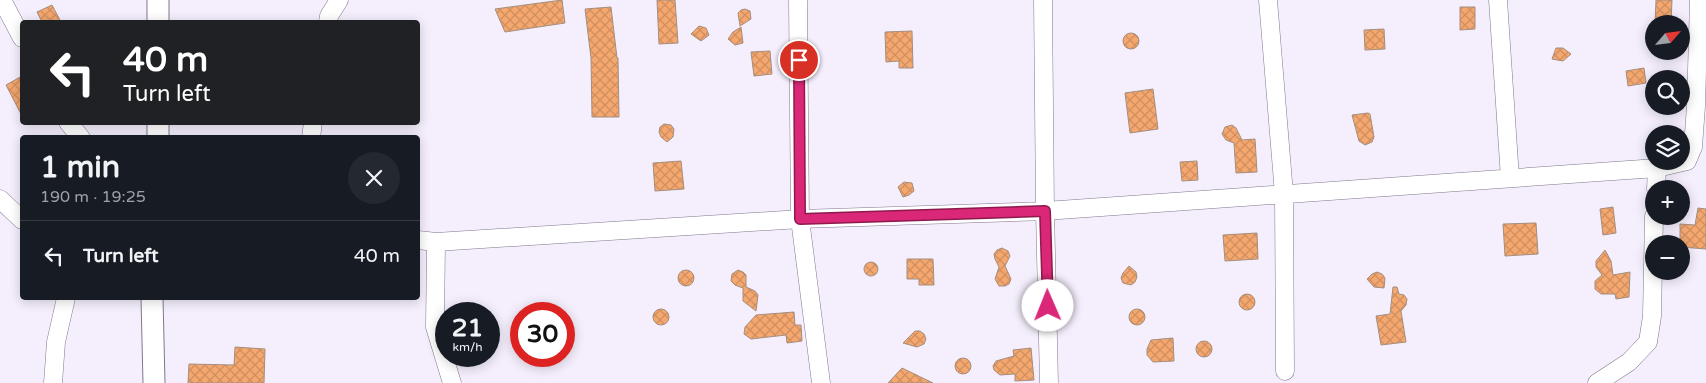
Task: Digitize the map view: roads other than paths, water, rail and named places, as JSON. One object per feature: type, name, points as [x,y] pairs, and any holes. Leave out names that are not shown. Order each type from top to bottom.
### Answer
[{"type":"main road","points":[[158,0],[158,20]]},
{"type":"main road","points":[[152,300],[154,383]]},
{"type":"street","points":[[2,0],[20,34]]},
{"type":"street","points":[[328,20],[339,0]]},
{"type":"street","points":[[798,0],[800,219],[820,383]]},
{"type":"street","points":[[1043,0],[1045,211],[1050,383]]},
{"type":"street","points":[[1268,0],[1284,194],[1285,371]]},
{"type":"street","points":[[1498,0],[1510,178]]},
{"type":"street","points":[[1690,154],[1693,147],[1696,106],[1699,0]]},
{"type":"street","points":[[70,125],[79,135]]},
{"type":"street","points":[[420,240],[436,242],[800,219],[1045,211],[1645,169]]},
{"type":"street","points":[[0,199],[20,218]]},
{"type":"street","points":[[1597,383],[1629,362],[1648,342],[1652,316],[1654,225]]},
{"type":"street","points":[[436,242],[435,327],[452,383]]},
{"type":"street","points":[[53,383],[56,342],[66,300]]}]
